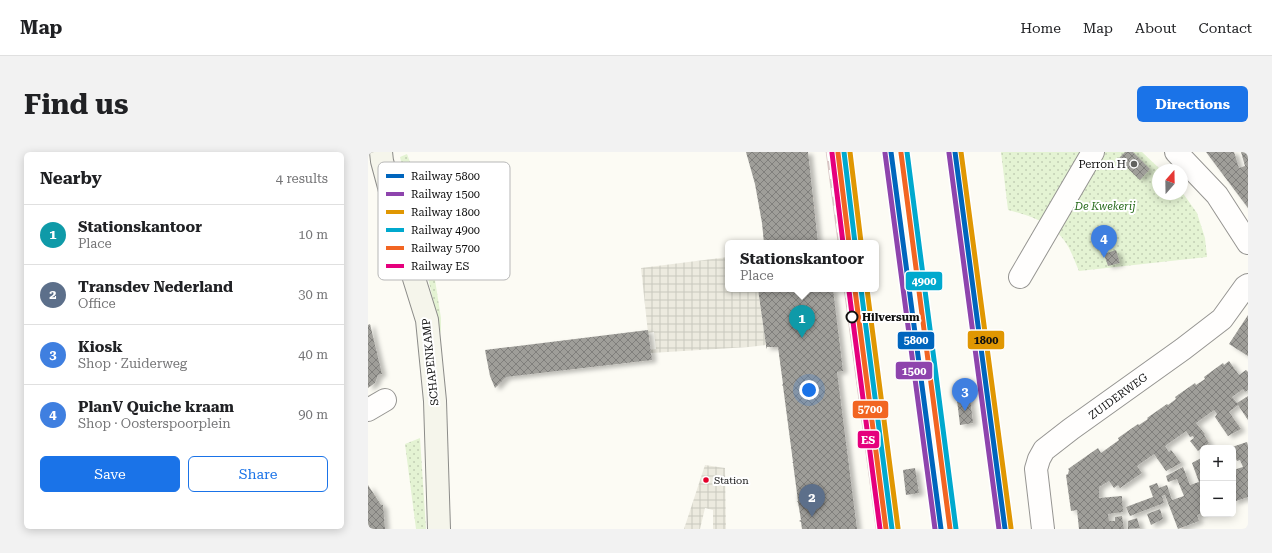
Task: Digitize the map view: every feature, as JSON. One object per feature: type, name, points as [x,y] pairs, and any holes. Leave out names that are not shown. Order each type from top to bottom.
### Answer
[{"type":"main road","name":"SCHAPENKAMP","points":[[382,152],[382,162]]},
{"type":"main road","name":"SCHAPENKAMP","points":[[415,280],[427,320],[435,401],[439,529]]},
{"type":"street","points":[[1020,277],[1093,152]]},
{"type":"street","points":[[1176,152],[1217,195],[1248,243]]},
{"type":"street","name":"ZUIDERWEG","points":[[1043,529],[1036,469],[1044,450],[1222,319],[1245,287],[1248,286]]},
{"type":"green space","name":"De Kwekerij","points":[[1001,152],[1142,152],[1155,164],[1152,164],[1152,200],[1188,200],[1197,213],[1205,238],[1207,257],[1079,271],[1069,248],[1058,233],[1051,227],[1035,219],[1008,210]]},
{"type":"green space","points":[[407,154],[410,162],[401,162],[400,157]]},
{"type":"green space","points":[[428,280],[435,280],[441,318],[441,334]]},
{"type":"green space","points":[[420,438],[426,529],[416,529],[405,444]]},
{"type":"shaded area","points":[[725,257],[725,292],[758,292],[766,345],[651,353],[650,350],[656,349],[654,332],[648,333],[641,268]]},
{"type":"shaded area","points":[[705,465],[725,468],[726,529],[713,529],[713,510],[705,508],[700,529],[684,529]]},
{"type":"building","points":[[746,152],[808,152],[818,240],[764,240],[755,184]]},
{"type":"building","name":"Perron H","points":[[1125,152],[1133,152],[1150,169],[1140,180],[1118,159]]},
{"type":"building","points":[[1206,152],[1234,152],[1239,168],[1245,166],[1241,152],[1248,152],[1248,208]]},
{"type":"building","points":[[1116,250],[1120,263],[1108,266],[1104,254]]},
{"type":"building","points":[[758,292],[833,292],[843,371],[837,372],[857,529],[802,529],[801,522],[799,521],[801,520],[797,502],[778,347],[767,347],[766,349]]},
{"type":"building","points":[[1248,315],[1248,356],[1229,344]]},
{"type":"building","points":[[370,324],[382,374],[378,375],[375,383],[368,388],[368,325]]},
{"type":"building","points":[[648,330],[652,360],[506,377],[495,388],[490,376],[485,350]]},
{"type":"building","points":[[1229,361],[1239,375],[1246,370],[1248,372],[1248,390],[1245,392],[1243,389],[1232,397],[1237,403],[1248,396],[1248,420],[1238,405],[1229,412],[1241,429],[1228,436],[1215,417],[1217,414],[1214,410],[1196,423],[1205,434],[1204,435],[1209,443],[1206,445],[1200,445],[1200,450],[1198,451],[1190,441],[1194,438],[1193,436],[1190,437],[1186,431],[1165,446],[1169,452],[1171,450],[1181,463],[1166,471],[1154,454],[1137,466],[1142,473],[1120,488],[1118,485],[1114,488],[1109,481],[1099,487],[1099,498],[1122,496],[1123,512],[1108,514],[1109,521],[1115,521],[1115,517],[1122,516],[1124,529],[1079,529],[1077,510],[1071,511],[1066,475],[1068,474],[1068,469],[1098,448],[1101,453],[1119,440],[1118,438],[1176,399],[1175,397],[1195,383],[1196,385],[1205,379],[1204,377],[1223,363],[1224,365]]},
{"type":"building","points":[[970,398],[973,423],[960,425],[957,400]]},
{"type":"building","points":[[1247,442],[1248,446],[1248,497],[1236,501],[1236,469],[1243,467],[1240,460],[1237,461],[1236,458],[1236,446]]},
{"type":"building","points":[[1200,459],[1200,514],[1197,515],[1199,521],[1178,529],[1165,495],[1162,496],[1164,503],[1130,516],[1126,507],[1153,497],[1149,486],[1157,483],[1159,488],[1167,485],[1172,500],[1184,496],[1177,479],[1168,482],[1166,476],[1183,467],[1190,485],[1199,482],[1192,463]]},
{"type":"building","points":[[915,468],[919,493],[906,495],[903,470]]},
{"type":"building","points":[[368,485],[381,505],[383,505],[385,529],[368,529]]},
{"type":"building","points":[[1160,509],[1163,519],[1151,525],[1147,514]]},
{"type":"building","points":[[1137,518],[1140,528],[1128,529],[1128,521]]},
{"type":"railway","points":[[828,152],[840,240]]},
{"type":"railway","points":[[846,292],[878,529]]},
{"type":"rail line","name":"4900","points":[[844,152],[855,240]]},
{"type":"rail line","name":"1800","points":[[850,152],[861,240]]},
{"type":"rail line","name":"5800","points":[[891,152],[941,529]]},
{"type":"rail line","name":"4900","points":[[907,152],[956,529]]},
{"type":"rail line","name":"5800","points":[[955,152],[1005,529]]},
{"type":"rail line","name":"1800","points":[[961,152],[1011,528]]},
{"type":"rail line","name":"ES","points":[[832,153],[843,240]]},
{"type":"rail line","name":"5700","points":[[838,153],[849,240]]},
{"type":"rail line","name":"1500","points":[[885,153],[935,529]]},
{"type":"rail line","name":"5700","points":[[901,153],[950,529]]},
{"type":"rail line","name":"1500","points":[[949,153],[999,529]]},
{"type":"rail line","name":"ES","points":[[849,292],[880,529]]},
{"type":"rail line","name":"5700","points":[[855,292],[886,529]]},
{"type":"rail line","name":"4900","points":[[861,292],[892,529]]},
{"type":"rail line","name":"1800","points":[[867,292],[898,528]]},
{"type":"place","name":"Perron H","points":[[1134,164]]},
{"type":"place","name":"PlanV Quiche kraam","points":[[1104,258]]},
{"type":"place","name":"Hilversum","points":[[852,317]]},
{"type":"place","name":"Stationskantoor","points":[[802,338]]},
{"type":"place","name":"Kiosk","points":[[965,411]]},
{"type":"place","name":"Station","points":[[706,480]]},
{"type":"place","name":"Transdev Nederland","points":[[812,517]]}]
